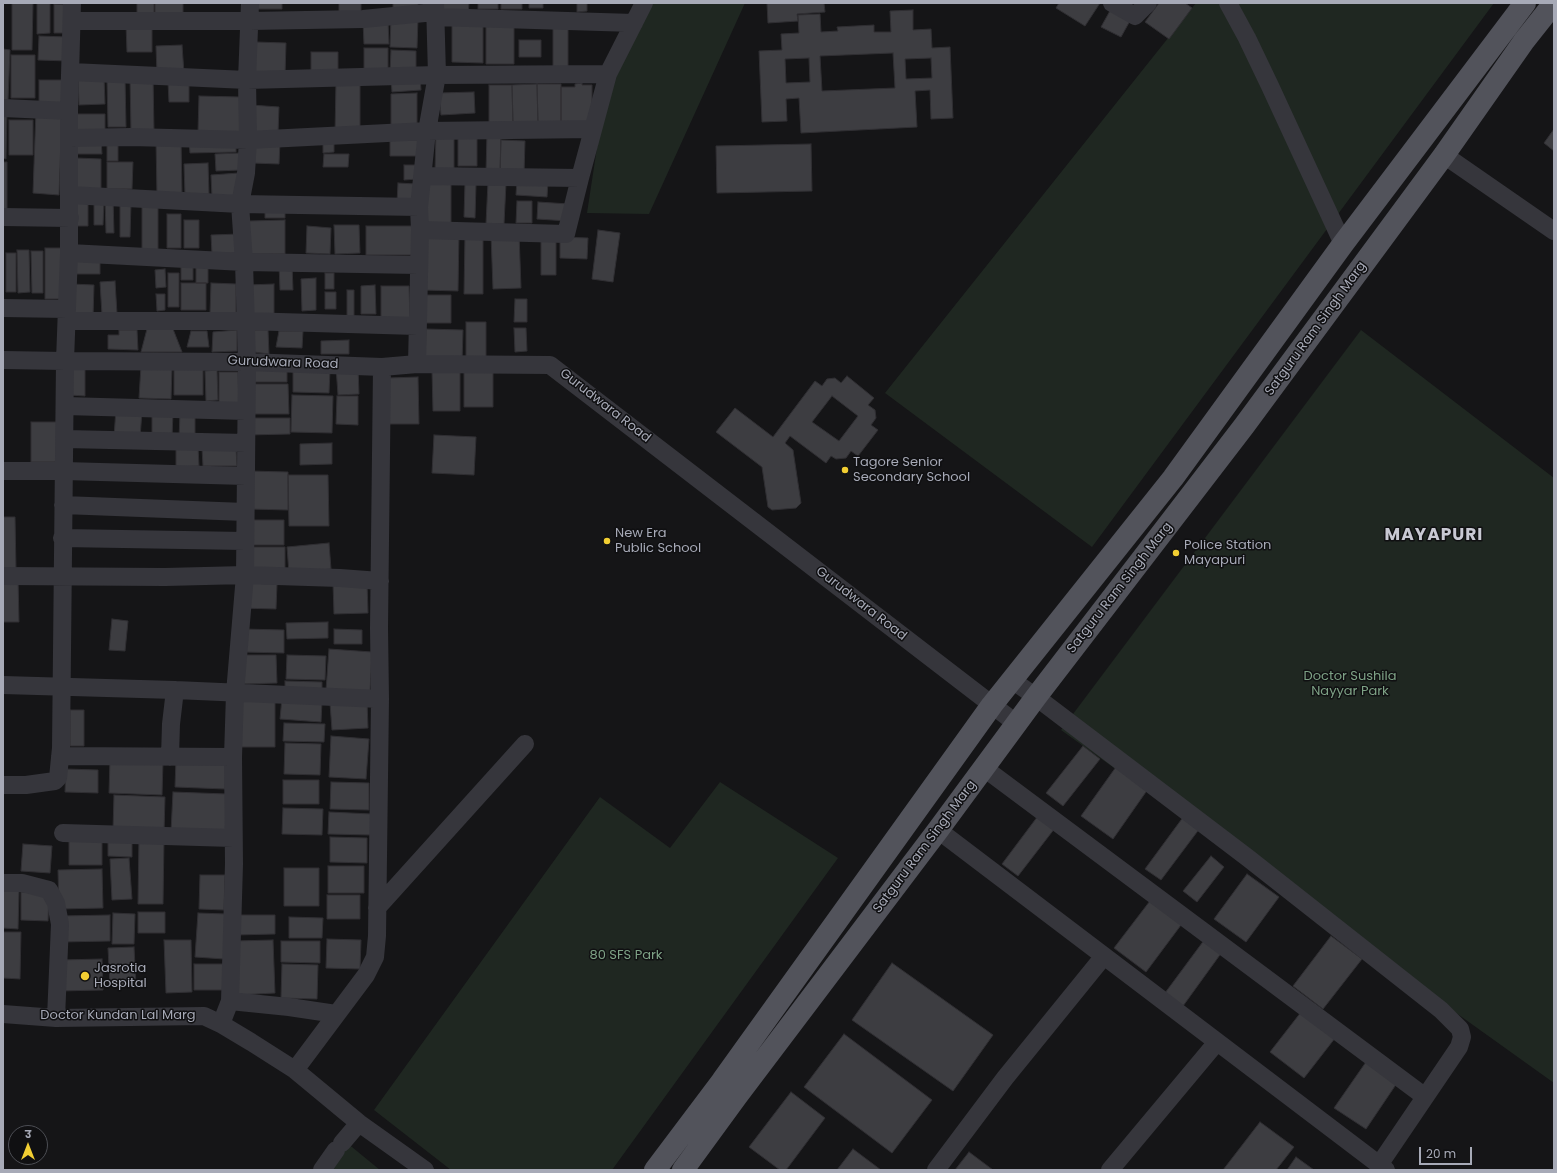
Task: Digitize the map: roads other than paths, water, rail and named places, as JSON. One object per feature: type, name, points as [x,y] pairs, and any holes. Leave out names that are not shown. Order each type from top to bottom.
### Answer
[{"type":"main road","name":"Satguru Ram Singh Marg","points":[[655,1170],[722,1081],[992,705],[1173,478],[1343,244],[1525,3]]},
{"type":"main road","name":"Satguru Ram Singh Marg","points":[[683,1170],[1036,697],[1244,426],[1444,155],[1524,41],[1554,3]]},
{"type":"street","points":[[3,785],[26,785],[55,781],[58,778],[60,756],[62,538],[65,439],[65,361],[70,218],[69,111],[72,3]]},
{"type":"street","points":[[221,1024],[230,1001],[234,838],[233,757],[235,693],[245,575],[247,362],[244,262],[240,204],[246,173],[248,140],[247,80],[250,3]]},
{"type":"street","points":[[420,230],[566,234],[608,74],[644,3]]},
{"type":"street","points":[[1112,3],[1135,16],[1148,3]]},
{"type":"street","points":[[1228,3],[1264,72],[1343,244]]},
{"type":"street","points":[[72,21],[250,21],[364,19],[435,11],[634,23]]},
{"type":"street","points":[[417,364],[418,265],[420,230],[419,207],[427,131],[437,75],[435,11]]},
{"type":"street","points":[[71,72],[247,80],[437,75],[608,74]]},
{"type":"street","points":[[3,108],[69,111]]},
{"type":"street","points":[[70,138],[131,137],[248,140],[427,131],[593,128]]},
{"type":"street","points":[[1444,155],[1554,231]]},
{"type":"street","points":[[422,176],[580,178]]},
{"type":"street","points":[[70,196],[240,204],[419,207]]},
{"type":"street","points":[[3,217],[70,218]]},
{"type":"street","points":[[69,253],[244,262],[418,265]]},
{"type":"street","points":[[3,308],[67,315],[417,326]]},
{"type":"street","name":"Gurudwara Road","points":[[3,360],[247,362],[382,367],[417,364],[550,365],[1017,724]]},
{"type":"street","points":[[295,1070],[366,974],[373,961],[377,936],[382,367]]},
{"type":"street","points":[[65,406],[246,411]]},
{"type":"street","points":[[65,439],[246,443]]},
{"type":"street","points":[[3,471],[64,471],[246,476]]},
{"type":"street","points":[[63,505],[245,512]]},
{"type":"street","points":[[62,538],[245,541]]},
{"type":"street","points":[[3,576],[165,577],[245,575],[340,578],[380,581]]},
{"type":"street","points":[[938,830],[1382,1167],[1424,1096],[1459,1047],[1462,1037],[1460,1029],[1441,1010],[1254,863],[1012,680]]},
{"type":"street","points":[[3,685],[175,690],[380,699]]},
{"type":"street","points":[[170,757],[171,724],[175,690]]},
{"type":"street","points":[[377,908],[524,744]]},
{"type":"street","points":[[60,756],[233,757]]},
{"type":"street","points":[[984,768],[1424,1096]]},
{"type":"street","points":[[63,833],[234,838]]},
{"type":"street","points":[[3,883],[22,883],[49,890],[56,903],[60,924],[56,1018]]},
{"type":"street","points":[[936,1170],[1005,1078],[1104,956]]},
{"type":"street","points":[[230,1001],[289,1007],[336,1014]]},
{"type":"street","name":"Doctor Kundan Lal Marg","points":[[3,1014],[56,1018],[204,1016],[221,1024],[295,1070],[359,1123],[425,1170]]},
{"type":"street","points":[[1117,1168],[1217,1042]]},
{"type":"street","points":[[322,1170],[359,1123]]},
{"type":"place","name":"Tagore Senior Secondary School","points":[[845,470]]},
{"type":"place","name":"New Era Public School","points":[[607,541]]},
{"type":"place","name":"Police Station Mayapuri","points":[[1176,553]]},
{"type":"place","name":"Jasrotia Hospital","points":[[85,976]]},
{"type":"district","name":"MAYAPURI","points":[[1434,536]]},
{"type":"park label","name":"Doctor Sushila Nayyar Park","points":[[1350,684]]},
{"type":"park label","name":"80 SFS Park","points":[[626,956]]}]
